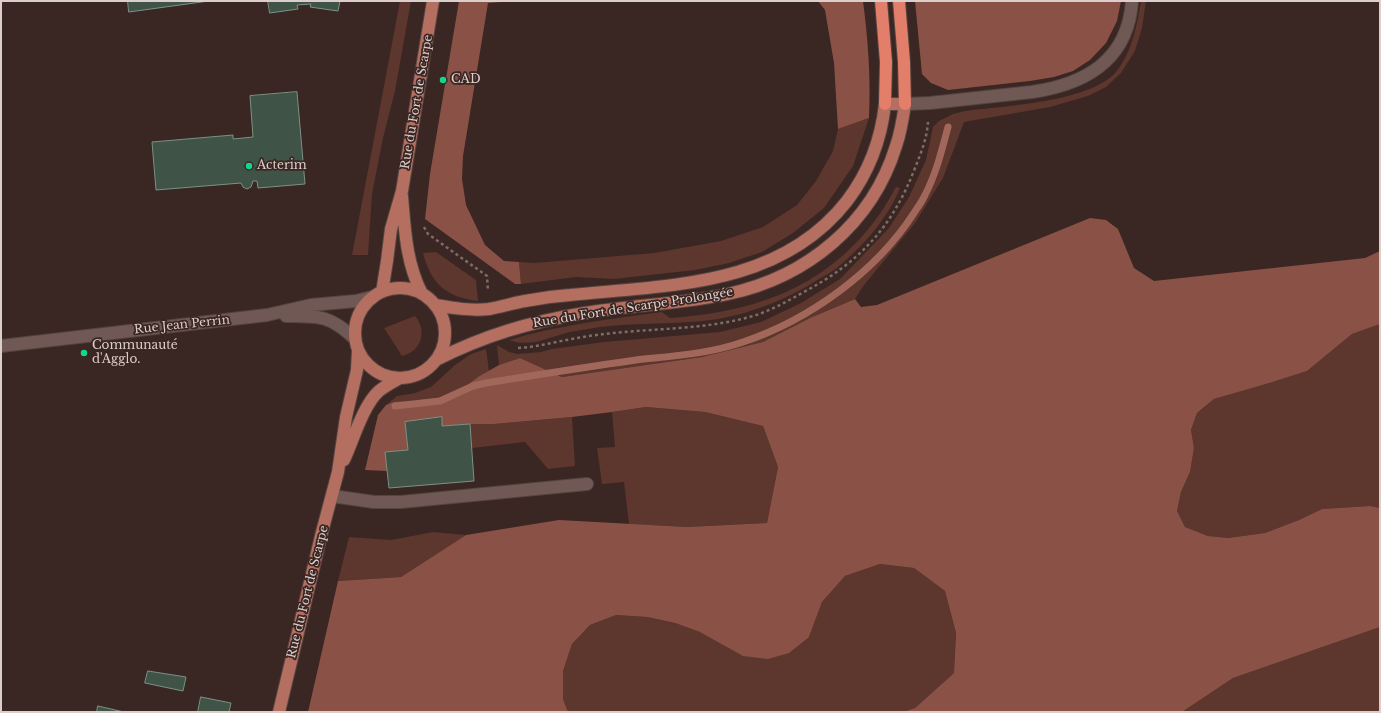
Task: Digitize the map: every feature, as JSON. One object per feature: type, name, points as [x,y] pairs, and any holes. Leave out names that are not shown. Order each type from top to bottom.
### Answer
[{"type":"highway","points":[[881,1],[886,62],[885,104]]},
{"type":"highway","points":[[899,1],[904,62],[905,104]]},
{"type":"main road","name":"Rue du Fort de Scarpe","points":[[377,294],[388,261],[394,212],[402,191],[433,7]]},
{"type":"main road","points":[[885,104],[905,104]]},
{"type":"main road","name":"Rue du Fort de Scarpe Prolongée","points":[[435,306],[460,310],[490,309],[543,298],[698,281],[744,271],[782,256],[797,248],[828,223],[855,190],[866,173],[874,155],[883,122],[885,104]]},
{"type":"main road","name":"Rue du Fort de Scarpe Prolongée","points":[[436,360],[473,342],[494,334],[535,323],[586,313],[729,294],[779,278],[798,269],[831,245],[852,224],[869,202],[881,182],[892,157],[902,122],[905,104]]},
{"type":"main road","name":"Rue du Fort de Scarpe","points":[[402,191],[410,265],[422,294]]},
{"type":"main road","points":[[400,288],[422,294],[435,306],[441,315],[445,333],[442,350],[436,360],[417,374],[400,378],[383,375],[372,369],[364,361],[356,345],[355,328],[358,316],[364,306],[377,294],[400,288]]},
{"type":"main road","name":"Rue du Fort de Scarpe","points":[[279,712],[316,555],[338,472],[346,417],[357,370],[356,345]]},
{"type":"main road","name":"Rue du Fort de Scarpe","points":[[338,472],[372,399],[385,386],[400,378]]},
{"type":"street","points":[[905,104],[930,103],[1048,90],[1078,80],[1099,67],[1117,48],[1129,21],[1132,1]]},
{"type":"street","name":"Rue Jean Perrin","points":[[1,346],[267,315],[312,305],[356,301],[377,294]]},
{"type":"street","name":"Rue Jean Perrin","points":[[267,315],[317,316],[323,318],[341,326],[356,345]]},
{"type":"street","points":[[332,496],[374,502],[400,502],[588,484]]},
{"type":"path","points":[[421,222],[428,234],[487,276],[490,309]]},
{"type":"shaded area","points":[[400,1],[411,1],[395,91],[383,138],[372,194],[368,255],[352,255]]},
{"type":"shaded area","points":[[459,1],[516,1],[488,3],[463,156],[462,179],[466,205],[485,245],[504,261],[519,262],[521,284],[515,284],[425,219],[430,174]]},
{"type":"shaded area","points":[[818,1],[863,1],[869,59],[869,118],[838,129],[834,63],[825,10]]},
{"type":"shaded area","points":[[915,1],[1121,1],[1117,21],[1106,43],[1090,60],[1073,71],[1054,77],[1030,81],[948,90],[931,83],[922,74]]},
{"type":"shaded area","points":[[1141,1],[1146,1],[1142,28],[1135,51],[1121,73],[1106,87],[1088,96],[1050,107],[964,122],[943,178],[915,223],[864,285],[855,299],[810,318],[763,342],[702,357],[562,377],[520,358],[499,365],[497,345],[509,352],[518,354],[604,342],[720,332],[761,322],[801,303],[840,279],[889,228],[909,197],[926,160],[933,127],[939,121],[953,114],[965,111],[1045,101],[1067,96],[1087,90],[1104,82],[1116,72],[1126,56],[1136,29]]},
{"type":"shaded area","points":[[869,118],[853,166],[824,208],[793,233],[762,252],[729,263],[695,270],[614,279],[576,277],[521,284],[519,262],[534,263],[654,253],[721,241],[763,227],[797,205],[816,181],[833,151],[838,129]]},
{"type":"shaded area","points":[[896,187],[900,188],[895,200],[881,222],[847,260],[806,287],[763,307],[733,316],[703,321],[600,327],[570,332],[540,341],[525,343],[509,340],[565,326],[623,317],[662,312],[670,318],[700,315],[757,303],[783,293],[808,281],[831,265],[853,246],[876,219]]},
{"type":"shaded area","points":[[1090,218],[1106,220],[1118,229],[1134,268],[1154,281],[1365,258],[1380,251],[1380,324],[1352,334],[1307,371],[1214,399],[1197,413],[1191,430],[1194,448],[1190,472],[1181,492],[1177,511],[1185,527],[1208,536],[1228,538],[1265,533],[1299,520],[1322,509],[1370,506],[1380,508],[1380,627],[1233,678],[1182,712],[903,712],[915,708],[954,673],[956,633],[945,591],[914,568],[880,564],[845,576],[822,602],[809,637],[789,653],[768,659],[743,656],[700,632],[675,623],[647,617],[616,615],[590,625],[572,644],[563,671],[563,699],[568,712],[308,712],[338,581],[401,577],[466,535],[559,520],[687,527],[767,523],[778,467],[763,426],[705,412],[646,407],[572,417],[494,424],[442,426],[441,417],[406,422],[408,450],[385,452],[387,471],[365,470],[378,415],[386,405],[394,402],[419,401],[443,397],[462,389],[478,377],[499,365],[520,358],[562,377],[702,357],[763,342],[810,318],[855,299],[861,307],[877,305]]},
{"type":"shaded area","points":[[436,252],[476,280],[478,301],[457,296],[449,292],[435,281],[426,264],[423,253]]},
{"type":"shaded area","points":[[415,316],[419,322],[422,334],[418,346],[409,354],[402,356],[384,328]]},
{"type":"shaded area","points":[[1380,324],[1380,508],[1370,506],[1322,509],[1299,520],[1265,533],[1228,538],[1208,536],[1185,527],[1177,511],[1181,492],[1190,472],[1194,448],[1191,430],[1197,413],[1214,399],[1307,371],[1352,334]]},
{"type":"shaded area","points":[[486,349],[489,371],[461,389],[449,395],[435,399],[400,402],[386,405],[397,396],[415,393],[431,387],[455,365],[471,354]]},
{"type":"shaded area","points":[[646,407],[705,412],[763,426],[778,467],[767,523],[687,527],[629,524],[624,482],[602,484],[597,448],[615,447],[612,412]]},
{"type":"shaded area","points":[[572,417],[575,466],[548,469],[525,442],[472,448],[470,424],[494,424]]},
{"type":"shaded area","points":[[433,532],[466,535],[401,577],[338,581],[349,537],[391,540]]},
{"type":"shaded area","points":[[880,564],[914,568],[945,591],[956,633],[954,673],[915,708],[903,712],[568,712],[563,699],[563,671],[572,644],[590,625],[616,615],[646,617],[675,623],[700,632],[809,637],[822,602],[845,576]]},
{"type":"shaded area","points":[[1380,627],[1380,712],[1182,712],[1233,678]]},
{"type":"building","points":[[128,1],[209,1],[129,12]]},
{"type":"building","points":[[268,1],[340,1],[338,11],[310,7],[311,4],[297,5],[298,9],[270,13]]},
{"type":"building","points":[[297,92],[305,184],[258,188],[257,181],[253,181],[251,187],[247,189],[243,187],[241,183],[156,190],[152,142],[233,135],[233,139],[253,137],[250,96]]},
{"type":"building","points":[[442,417],[442,426],[470,424],[474,481],[389,488],[385,452],[408,450],[405,422]]},
{"type":"building","points":[[148,671],[186,677],[183,691],[145,683]]},
{"type":"building","points":[[201,697],[231,703],[229,712],[198,712]]},
{"type":"building","points":[[98,706],[124,712],[97,712]]},
{"type":"waterway","points":[[395,406],[440,401],[473,386],[486,383],[717,349],[768,333],[792,321],[816,307],[861,274],[881,255],[898,235],[914,213],[929,187],[948,127]]},
{"type":"place","name":"CAD","points":[[443,80]]},
{"type":"place","name":"Acterim","points":[[249,166]]},
{"type":"place","name":"Communauté d'Agglo.","points":[[84,353]]}]
